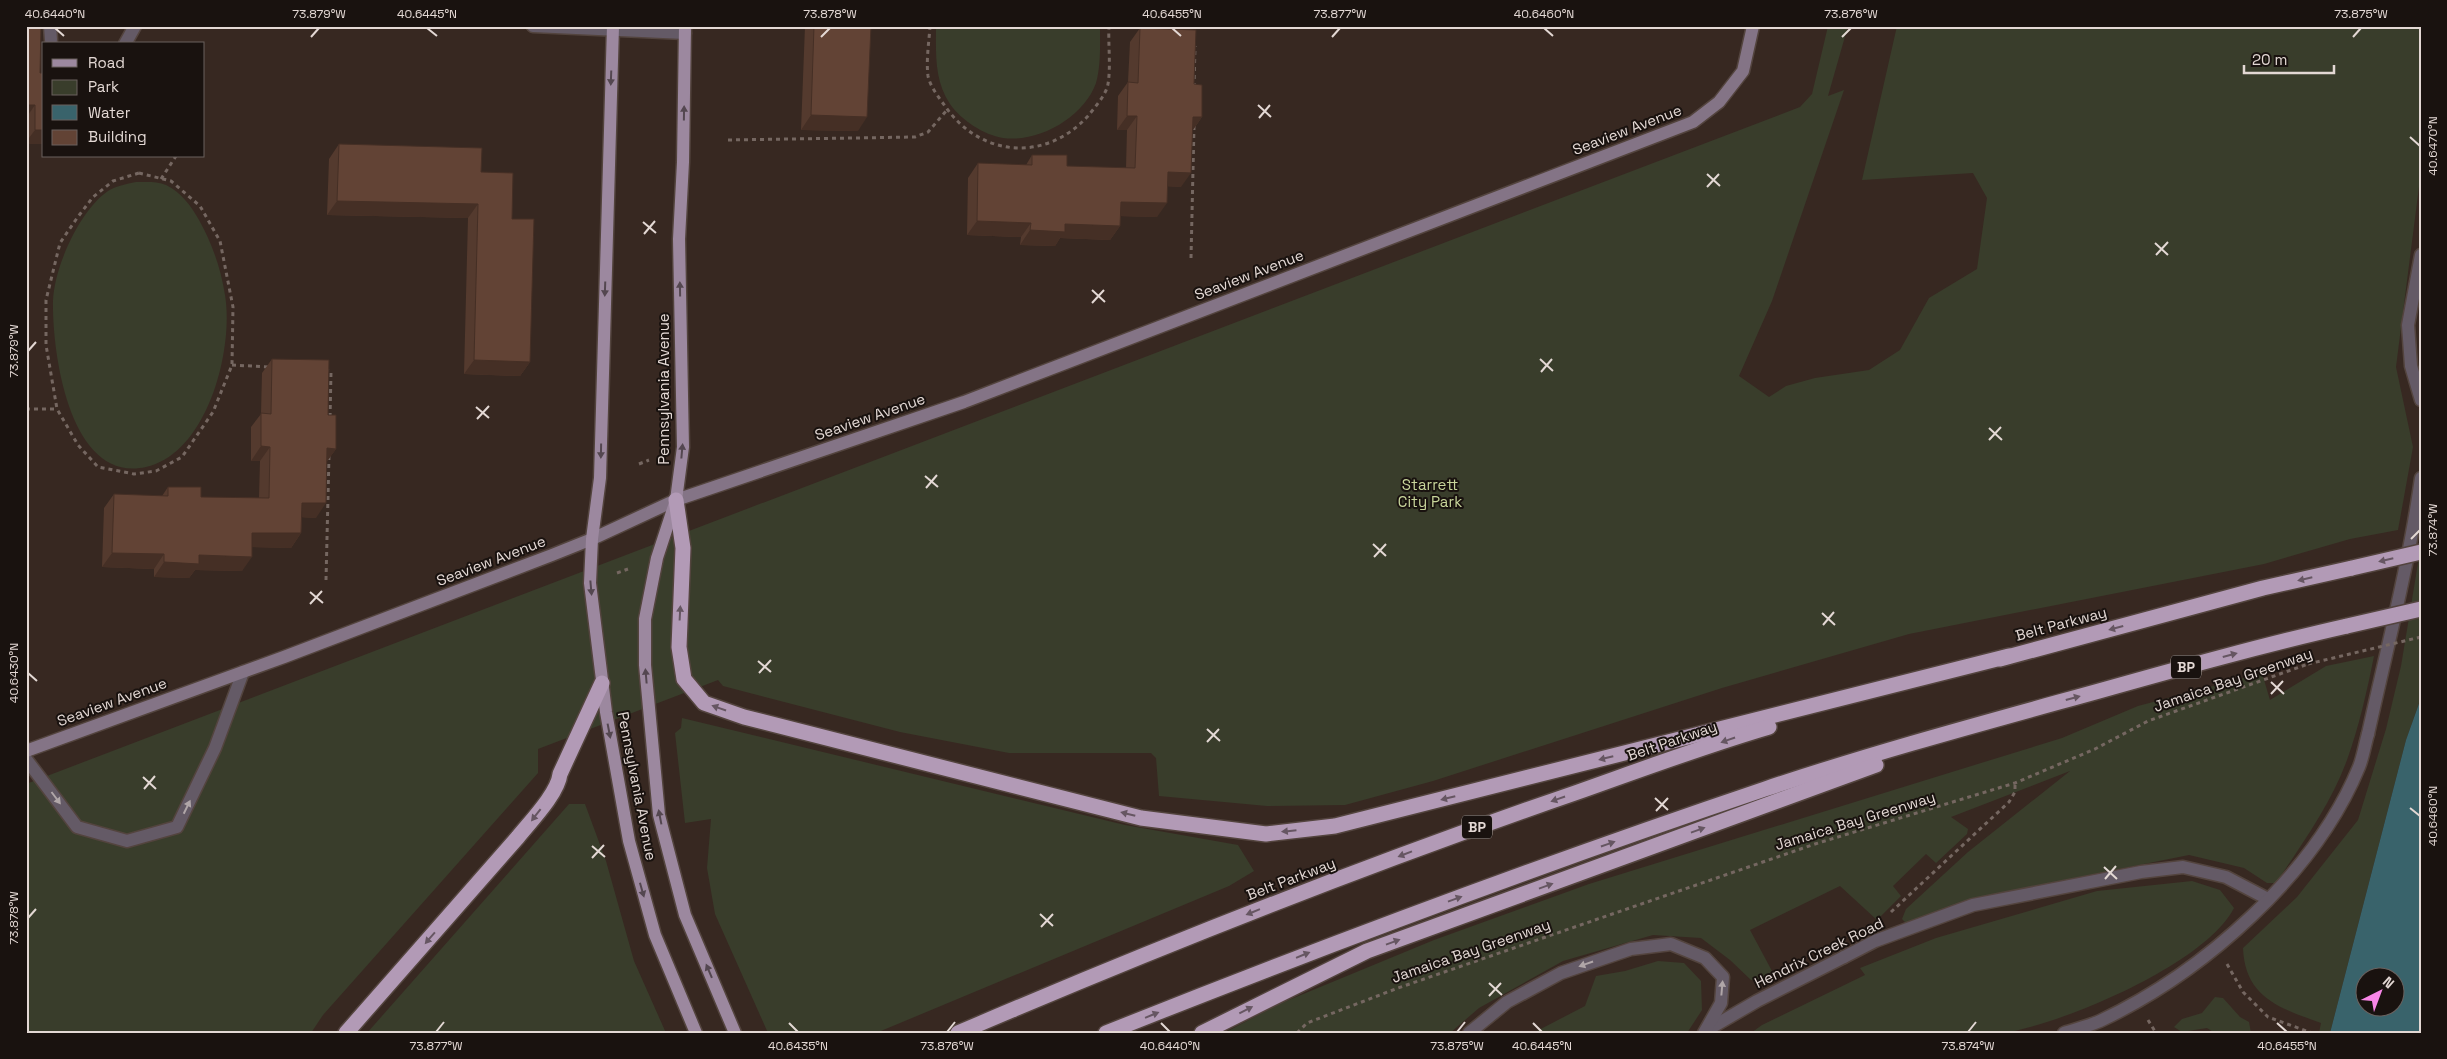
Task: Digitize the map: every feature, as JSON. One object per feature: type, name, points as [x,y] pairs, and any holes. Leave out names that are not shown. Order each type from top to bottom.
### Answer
[{"type":"highway","points":[[676,500],[683,548],[679,647],[684,679],[704,703],[744,717],[1141,818],[1266,834],[1335,826],[2009,656]]},
{"type":"highway","name":"Belt Parkway","points":[[958,1033],[1076,982],[1272,904],[1494,821],[1753,732],[2009,656],[2264,588],[2421,552]]},
{"type":"highway","name":"BP","points":[[1106,1033],[1310,952],[1513,877],[1768,788],[2026,711],[2271,643],[2421,609]]},
{"type":"highway","points":[[346,1033],[518,837],[542,806],[559,782],[560,774],[602,683]]},
{"type":"highway","points":[[1202,1033],[1367,951],[2026,711]]},
{"type":"main road","name":"Pennsylvania Avenue","points":[[613,28],[600,478],[592,539],[590,583],[602,683],[629,841],[655,935],[695,1032]]},
{"type":"main road","name":"Pennsylvania Avenue","points":[[685,29],[683,162],[679,239],[682,447],[676,500],[657,558],[644,618],[645,665],[659,814],[685,915],[735,1033]]},
{"type":"street","points":[[50,26],[51,40]]},
{"type":"street","points":[[126,42],[135,26]]},
{"type":"street","points":[[533,26],[685,29]]},
{"type":"street","name":"Seaview Avenue","points":[[26,751],[243,672],[592,539],[676,500],[964,402],[1692,122],[1719,102],[1743,71],[1753,26]]},
{"type":"street","points":[[2421,255],[2408,325],[2410,366],[2421,400]]},
{"type":"street","points":[[2064,1033],[2100,1021],[2154,991],[2198,963],[2268,899],[2292,874],[2324,833],[2359,766],[2368,734],[2399,602],[2415,521],[2421,478]]},
{"type":"street","points":[[26,759],[77,827],[127,841],[177,827],[215,748],[243,672]]},
{"type":"street","name":"Hendrix Creek Road","points":[[1706,1032],[1756,1001],[1875,941],[1973,906],[2141,872],[2183,867],[2226,877],[2268,899]]},
{"type":"street","points":[[1470,1033],[1508,1002],[1561,973],[1630,949],[1671,944],[1705,958],[1723,977],[1721,1003],[1706,1032]]},
{"type":"path","points":[[930,26],[928,77],[955,122],[973,135],[995,146],[1023,148],[1053,141],[1079,125],[1097,106],[1108,85],[1109,26]]},
{"type":"path","points":[[1194,94],[1196,36]]},
{"type":"path","points":[[728,140],[915,137],[928,132],[947,110]]},
{"type":"path","points":[[1191,258],[1194,123]]},
{"type":"path","points":[[161,178],[175,158]]},
{"type":"path","points":[[139,173],[161,178],[172,181],[200,206],[220,242],[233,307],[232,365],[213,412],[182,457],[156,471],[134,474],[98,467],[78,445],[57,410],[46,345],[46,300],[60,243],[93,196],[113,181],[139,173]]},
{"type":"path","points":[[232,365],[272,368]]},
{"type":"path","points":[[321,370],[331,371],[330,420]]},
{"type":"path","points":[[26,409],[57,410]]},
{"type":"path","points":[[326,580],[329,450]]},
{"type":"path","points":[[639,464],[649,460]]},
{"type":"path","points":[[617,573],[628,569]]},
{"type":"path","name":"Jamaica Bay Greenway","points":[[1297,1033],[1307,1023],[1416,981],[1816,844],[2015,783],[2096,749],[2148,721],[2308,664],[2421,637]]},
{"type":"path","points":[[1875,941],[1881,925],[1894,908],[2009,802],[2015,792],[2015,783]]},
{"type":"path","points":[[2217,946],[2243,992],[2268,1018],[2312,1033]]},
{"type":"green space","points":[[936,26],[1100,26],[1099,62],[1096,83],[1090,95],[1071,117],[1045,132],[1017,138],[1003,138],[988,134],[960,116],[945,95],[937,66]]},
{"type":"green space","name":"Starrett City Park","points":[[1828,26],[1848,26],[1828,96],[1844,90],[1772,301],[1739,376],[1769,397],[1786,386],[1815,378],[1869,370],[1900,350],[1929,298],[1977,269],[1987,198],[1973,173],[1862,180],[1897,26],[2421,26],[2421,171],[2396,367],[2413,447],[2398,530],[2350,539],[2264,564],[1909,634],[1722,688],[1433,781],[1345,805],[1267,806],[1159,796],[1156,758],[1151,753],[1009,753],[900,732],[723,686],[718,680],[538,749],[538,773],[323,1015],[311,1033],[26,1033],[26,784],[1800,107],[1812,94]]},
{"type":"green space","points":[[136,182],[155,182],[166,185],[181,195],[193,210],[212,247],[223,285],[227,317],[220,369],[212,396],[201,421],[186,442],[168,458],[146,467],[120,467],[99,455],[82,435],[70,409],[56,350],[53,301],[63,256],[70,240],[88,211],[108,191],[118,186]]},
{"type":"green space","points":[[2421,545],[2421,698],[2406,740],[2330,1033],[2319,1033],[2321,1023],[2279,1006],[2267,999],[2258,990],[2250,979],[2245,965],[2243,948],[2297,897],[2358,820],[2386,729],[2401,666]]},
{"type":"green space","points":[[2374,656],[2366,696],[2347,760],[2333,792],[2276,883],[2267,883],[2244,868],[2189,855],[1974,898],[1908,925],[1902,919],[1906,909],[1968,852],[2070,771],[1951,817],[1968,829],[1967,834],[1936,863],[1926,854],[1893,886],[1901,896],[1877,920],[1840,886],[1750,930],[1772,971],[1766,982],[1751,980],[1730,960],[1701,938],[1653,935],[1563,961],[1479,1008],[1450,1033],[1224,1033],[1279,1004],[1434,940],[1589,884],[2062,738],[2138,706],[2262,673],[2270,700],[2326,666]]},
{"type":"green space","points":[[682,718],[1125,825],[1238,845],[1254,871],[1229,886],[876,1033],[768,1033],[715,914],[707,868],[711,819],[685,823],[675,733],[681,728]]},
{"type":"green space","points":[[569,804],[585,804],[606,861],[634,961],[666,1033],[367,1033]]},
{"type":"green space","points":[[2192,881],[2220,890],[2234,908],[2219,929],[2195,949],[2166,969],[2134,986],[2066,1016],[2035,1026],[1991,1034],[1751,1033],[1762,1025],[1865,975],[1860,968],[1936,938],[2097,891]]},
{"type":"green space","points":[[1658,961],[1684,963],[1701,981],[1702,1010],[1687,1033],[1533,1033],[1585,1006],[1596,976],[1625,971]]},
{"type":"green space","points":[[2215,997],[2223,998],[2240,1017],[2249,1022],[2251,1033],[2215,1033],[2207,1028],[2182,1032],[2174,1027],[2182,1019],[2202,1013]]},
{"type":"water","points":[[2421,698],[2421,1033],[2330,1033],[2406,740]]},
{"type":"building","points":[[26,26],[41,26],[42,130],[35,130],[35,105],[26,105]]},
{"type":"building","points":[[814,26],[871,26],[867,117],[811,115]]},
{"type":"building","points":[[1140,28],[1196,30],[1194,84],[1202,85],[1202,117],[1193,117],[1191,173],[1168,172],[1167,203],[1121,202],[1120,226],[1065,224],[1065,232],[1030,230],[1031,223],[977,221],[978,163],[1032,165],[1032,155],[1067,155],[1067,166],[1135,168],[1137,116],[1127,116],[1128,82],[1138,83]]},
{"type":"building","points":[[339,144],[482,148],[481,172],[513,173],[512,219],[534,219],[530,362],[474,360],[478,204],[337,201]]},
{"type":"building","points":[[272,359],[329,360],[328,415],[336,415],[336,449],[327,448],[326,503],[302,503],[301,533],[252,533],[252,557],[199,555],[199,564],[164,562],[164,554],[112,553],[114,494],[168,496],[168,487],[201,487],[201,497],[269,498],[270,447],[261,446],[261,413],[271,414]]}]
